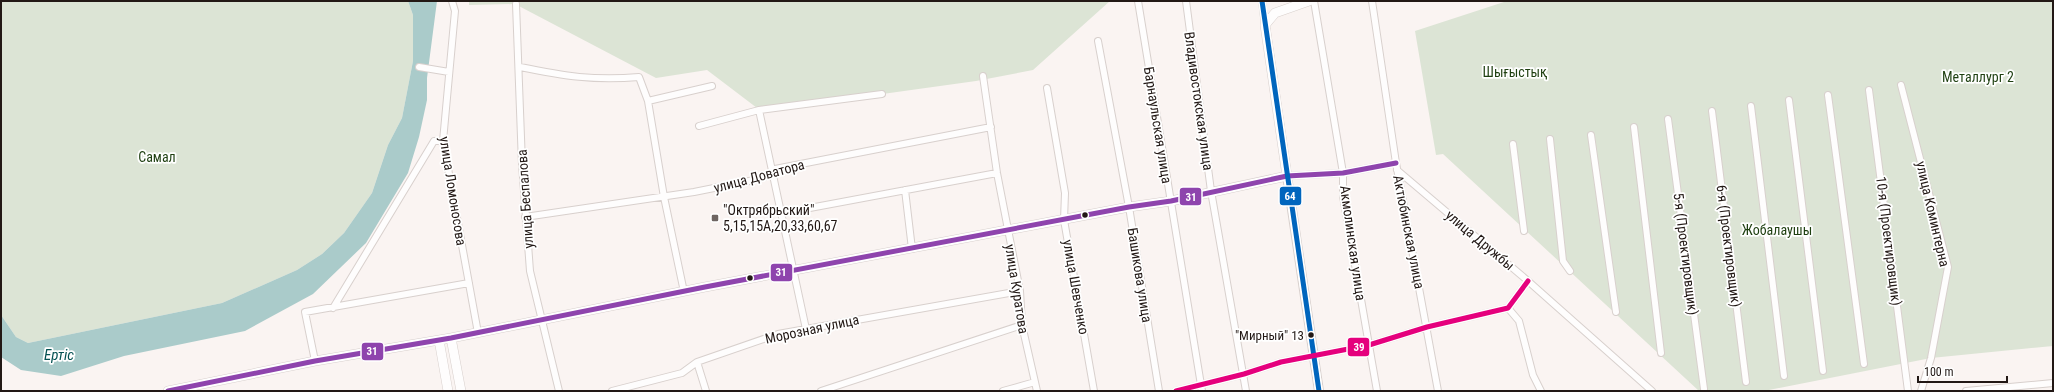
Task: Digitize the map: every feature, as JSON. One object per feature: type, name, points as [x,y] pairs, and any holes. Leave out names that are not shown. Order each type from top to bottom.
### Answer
[{"type":"main road","points":[[168,391],[189,389],[315,361],[478,333],[794,270],[1008,231],[1129,207],[1171,201],[1211,191],[1287,176],[1265,25],[1275,12],[1309,1]]},
{"type":"main road","points":[[451,338],[461,391]]},
{"type":"main road","points":[[439,340],[448,391]]},
{"type":"street","name":"улица Ломоносова","points":[[452,1],[455,11],[442,141],[478,333]]},
{"type":"street","name":"Барнаульская улица","points":[[1138,1],[1202,388]]},
{"type":"street","name":"Владивостокская улица","points":[[1186,1],[1211,191],[1246,391]]},
{"type":"street","points":[[1262,1],[1265,25]]},
{"type":"street","name":"Акмолинская улица","points":[[1314,1],[1344,173],[1343,196],[1377,391]]},
{"type":"street","name":"Актюбинская улица","points":[[1372,1],[1397,170],[1438,391]]},
{"type":"street","name":"улица Беспалова","points":[[516,4],[520,67],[525,217],[530,271],[559,391]]},
{"type":"street","name":"Башикова улица","points":[[1098,41],[1129,207],[1159,391]]},
{"type":"street","points":[[419,67],[449,72]]},
{"type":"street","points":[[520,67],[583,79],[612,80],[639,77],[648,101],[664,197],[684,292]]},
{"type":"street","name":"улица Куратова","points":[[983,76],[997,173],[1020,291],[1022,325],[1037,391]]},
{"type":"street","name":"улица Коминтерна","points":[[1901,85],[1948,267],[1931,358],[1921,391]]},
{"type":"street","points":[[648,101],[712,86]]},
{"type":"street","name":"улица Шевченко","points":[[1047,88],[1065,193],[1064,220],[1094,391]]},
{"type":"street","name":"10-я (Проектировщик)","points":[[1869,90],[1908,391]]},
{"type":"street","points":[[699,126],[759,110],[882,94]]},
{"type":"street","points":[[1828,95],[1864,364]]},
{"type":"street","points":[[1789,100],[1823,371]]},
{"type":"street","points":[[1751,106],[1784,376]]},
{"type":"street","points":[[759,110],[783,213],[806,329]]},
{"type":"street","name":"6-я (Проектировщик)","points":[[1712,111],[1746,382]]},
{"type":"street","name":"5-я (Проектировщик)","points":[[1668,119],[1704,389]]},
{"type":"street","name":"улица Доватора","points":[[525,217],[664,197],[749,181],[774,174],[775,169],[991,127]]},
{"type":"street","points":[[1634,127],[1661,353]]},
{"type":"street","points":[[1591,135],[1616,312]]},
{"type":"street","points":[[1550,139],[1563,261],[1570,271]]},
{"type":"street","points":[[332,308],[434,141],[442,141]]},
{"type":"street","points":[[1513,144],[1524,231]]},
{"type":"street","points":[[1319,391],[1287,176],[1344,173],[1396,162]]},
{"type":"street","name":"улица Дружбы","points":[[1397,170],[1528,281],[1652,391]]},
{"type":"street","points":[[783,213],[997,173]]},
{"type":"street","points":[[905,190],[912,249]]},
{"type":"street","points":[[1176,391],[1202,388],[1280,362],[1369,345],[1427,327],[1508,308],[1528,281]]},
{"type":"street","points":[[315,361],[305,312],[469,283]]},
{"type":"street","name":"Морозная улица","points":[[612,391],[634,389],[682,373],[697,362],[778,334],[1020,291]]},
{"type":"street","points":[[1508,308],[1519,321],[1533,375],[1541,391]]},
{"type":"street","points":[[821,391],[1022,325]]},
{"type":"street","points":[[697,362],[706,391]]},
{"type":"street","points":[[1003,391],[1035,382]]},
{"type":"street","points":[[1966,391],[2045,382],[2053,383]]},
{"type":"green space","name":"Самал","points":[[1,1],[408,1],[413,15],[413,61],[402,118],[388,145],[372,193],[344,233],[322,254],[297,270],[222,303],[28,343],[16,337],[1,315]]},
{"type":"green space","points":[[469,1],[1110,1],[1033,70],[976,81],[761,111],[707,70],[656,78],[515,4],[469,5]]},
{"type":"green space","name":"Жобалаушы","points":[[1507,1],[2053,1],[2053,346],[1931,358],[1764,391],[1699,391],[1443,154],[1436,155],[1415,31]]},
{"type":"water","name":"Ертіс","points":[[408,1],[437,1],[427,78],[427,100],[419,137],[408,173],[366,243],[313,294],[245,331],[124,356],[61,376],[21,370],[1,357],[1,315],[16,337],[28,343],[222,303],[297,270],[322,254],[344,233],[372,193],[388,145],[402,118],[413,61],[413,15]]},
{"type":"transit line","name":"64","points":[[1262,1],[1319,391]]},
{"type":"transit line","name":"31","points":[[168,391],[315,361],[451,338],[705,287],[1129,207],[1171,201],[1287,176],[1343,173],[1396,163]]},
{"type":"transit line","name":"39","points":[[1176,391],[1244,374],[1281,362],[1369,345],[1427,327],[1508,308],[1528,281]]},
{"type":"place","name":"\"Октрябрьский\" 5,15,15А,20,33,60,67","points":[[715,218]]},
{"type":"place","name":"\"Мирный\" 13","points":[[1311,335]]},
{"type":"park label","name":"Шығыстық","points":[[1515,72]]},
{"type":"park label","name":"Металлург 2","points":[[1978,77]]}]
